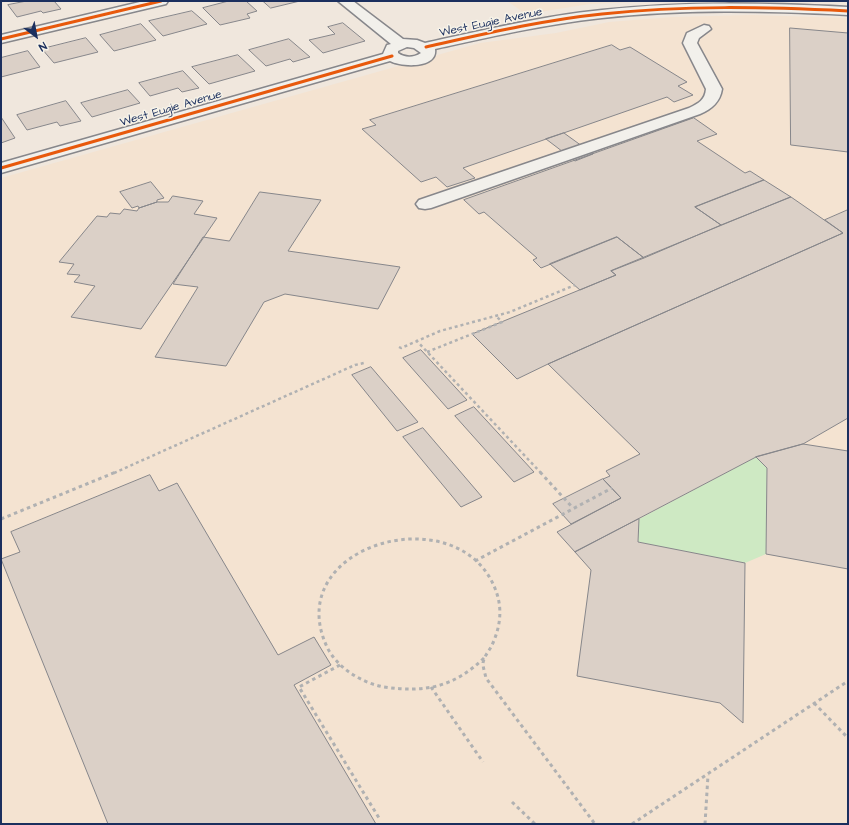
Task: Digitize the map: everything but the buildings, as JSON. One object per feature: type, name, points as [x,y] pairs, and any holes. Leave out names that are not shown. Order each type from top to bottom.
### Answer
[{"type":"street","points":[[1,40],[161,1]]},
{"type":"street","points":[[345,1],[396,50]]},
{"type":"street","name":"West Eugie Avenue","points":[[1,168],[396,50],[404,61],[416,61],[428,55],[429,53],[426,48],[511,28],[602,14],[699,7],[848,11]]},
{"type":"street","points":[[425,204],[700,109],[712,100],[714,90],[690,43],[692,36],[704,29]]},
{"type":"path","points":[[399,347],[401,348],[416,340],[440,331],[496,316],[530,304],[575,285]]},
{"type":"path","points":[[427,352],[502,322],[496,316]]},
{"type":"path","points":[[416,340],[573,508]]},
{"type":"path","points":[[1,520],[144,461],[263,405],[355,365],[364,363],[365,361]]},
{"type":"path","points":[[475,561],[612,488]]},
{"type":"path","points":[[407,538],[423,539],[445,544],[475,561],[486,572],[498,595],[500,608],[497,634],[492,647],[484,658],[459,678],[444,685],[410,691],[391,690],[374,686],[359,679],[340,665],[326,645],[320,632],[318,618],[319,604],[323,591],[339,567],[362,550],[377,544],[407,538]]},
{"type":"path","points":[[484,658],[483,669],[486,678],[595,824]]},
{"type":"path","points":[[340,665],[299,687],[379,818]]},
{"type":"path","points":[[632,824],[848,681]]},
{"type":"path","points":[[430,687],[483,762]]},
{"type":"path","points":[[814,704],[847,737]]},
{"type":"path","points":[[705,824],[708,774]]},
{"type":"path","points":[[512,802],[535,824]]},
{"type":"shaded area","points":[[507,1],[661,1],[590,4],[526,14]]},
{"type":"shaded area","points":[[752,15],[848,18],[848,824],[1,824],[1,178],[480,43],[556,33],[609,22],[672,17]]},
{"type":"green space","points":[[756,457],[767,468],[766,554],[745,563],[638,542],[639,519]]},
{"type":"cycle path","points":[[1,39],[161,1]]},
{"type":"cycle path","points":[[426,47],[536,24],[633,11],[694,8],[848,11]]},
{"type":"cycle path","points":[[1,168],[392,56]]}]
